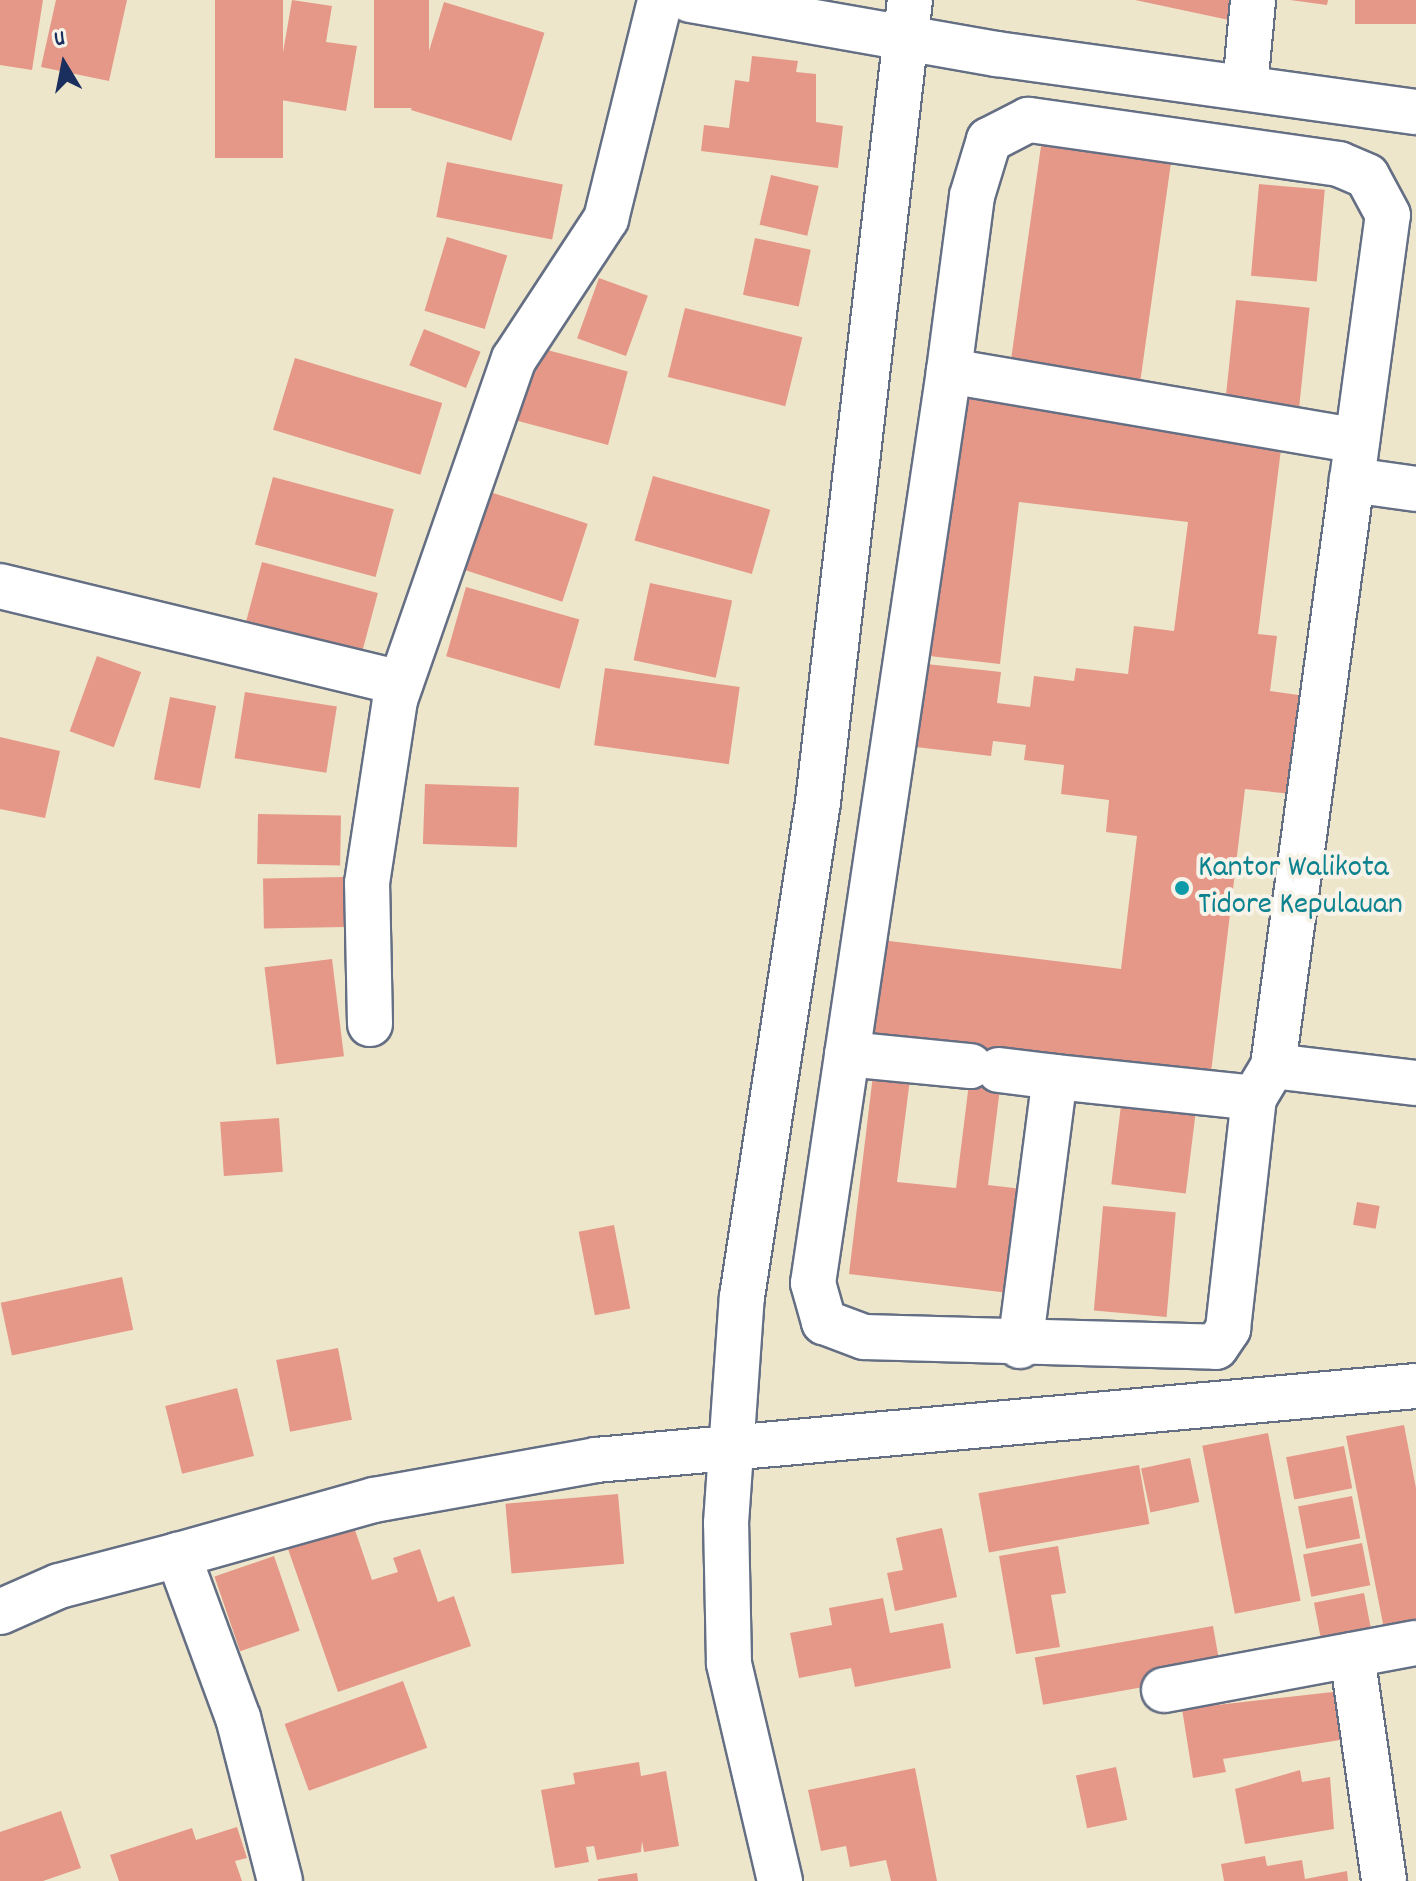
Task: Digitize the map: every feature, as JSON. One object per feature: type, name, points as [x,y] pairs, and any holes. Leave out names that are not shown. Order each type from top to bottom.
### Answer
[{"type":"street","points":[[370,1024],[367,883],[400,683],[514,359],[606,219],[660,0]]},
{"type":"street","points":[[690,0],[908,17],[1245,88],[1416,112]]},
{"type":"street","points":[[1245,88],[1253,0]]},
{"type":"street","points":[[780,1881],[729,1663],[726,1523],[736,1442],[742,1297],[818,802],[908,17]]},
{"type":"street","points":[[1028,120],[1339,164],[1367,176],[1388,215],[1355,461],[1228,1329],[1216,1347],[1020,1346],[864,1337],[824,1322],[813,1283],[978,158],[1005,127],[1028,120]]},
{"type":"street","points":[[949,371],[1355,461],[1416,489]]},
{"type":"street","points":[[0,586],[400,683]]},
{"type":"street","points":[[847,1054],[1055,1077],[1416,1083]]},
{"type":"street","points":[[1020,1346],[1055,1077]]},
{"type":"street","points":[[0,1612],[59,1586],[464,1479],[736,1442],[1416,1386]]},
{"type":"street","points":[[178,1555],[238,1718],[280,1881]]},
{"type":"street","points":[[1164,1690],[1416,1643]]},
{"type":"street","points":[[1352,1655],[1384,1881]]},
{"type":"building","points":[[0,0],[43,0],[32,70],[0,65]]},
{"type":"building","points":[[56,0],[127,0],[109,81],[41,67]]},
{"type":"building","points":[[215,0],[283,0],[283,158],[215,158]]},
{"type":"building","points":[[292,0],[332,6],[326,42],[357,46],[346,111],[275,99]]},
{"type":"building","points":[[374,0],[429,0],[429,108],[374,108]]},
{"type":"building","points":[[1135,0],[1232,0],[1229,20]]},
{"type":"building","points":[[1290,0],[1328,0],[1327,5]]},
{"type":"building","points":[[1355,0],[1416,0],[1416,24],[1355,24]]},
{"type":"building","points":[[444,2],[544,33],[511,141],[411,110]]},
{"type":"building","points":[[752,56],[798,61],[796,72],[816,74],[816,122],[843,126],[838,168],[701,151],[704,125],[729,128],[735,80],[749,82]]},
{"type":"building","points":[[1043,132],[1173,150],[1140,381],[1011,363]]},
{"type":"building","points":[[447,162],[563,185],[552,239],[436,217]]},
{"type":"building","points":[[771,175],[819,186],[807,236],[760,225]]},
{"type":"building","points":[[1259,184],[1325,190],[1317,281],[1251,276]]},
{"type":"building","points":[[447,237],[507,255],[485,329],[424,311]]},
{"type":"building","points":[[755,238],[811,250],[799,307],[743,295]]},
{"type":"building","points":[[599,278],[648,296],[626,356],[577,338]]},
{"type":"building","points":[[1236,300],[1310,308],[1299,406],[1226,398]]},
{"type":"building","points":[[685,308],[802,337],[785,406],[668,377]]},
{"type":"building","points":[[424,329],[481,352],[466,388],[409,365]]},
{"type":"building","points":[[536,347],[628,372],[608,445],[516,420]]},
{"type":"building","points":[[295,358],[442,403],[420,475],[273,430]]},
{"type":"building","name":"Kantor Walikota Tidore Kepulauan","points":[[960,395],[1283,433],[1258,634],[1277,636],[1270,691],[1313,697],[1302,795],[1245,789],[1210,1081],[1001,1080],[988,1185],[1022,1189],[1009,1293],[849,1274],[873,1075],[910,1079],[897,1182],[956,1188],[970,1075],[868,1045],[881,940],[1121,969],[1137,836],[1106,832],[1109,800],[1061,794],[1064,765],[1024,760],[1026,745],[993,741],[991,756],[916,747],[926,664],[1001,672],[997,703],[1030,707],[1034,676],[1074,681],[1076,668],[1128,674],[1134,626],[1174,631],[1188,522],[1019,502],[1000,664],[929,656]]},
{"type":"building","points":[[653,476],[770,510],[752,574],[635,540]]},
{"type":"building","points":[[273,477],[394,509],[376,577],[255,545]]},
{"type":"building","points":[[484,490],[588,524],[562,602],[459,568]]},
{"type":"building","points":[[262,562],[378,593],[358,666],[243,634]]},
{"type":"building","points":[[650,583],[732,600],[716,678],[634,660]]},
{"type":"building","points":[[466,587],[579,620],[560,689],[446,656]]},
{"type":"building","points":[[97,656],[141,672],[114,747],[70,731]]},
{"type":"building","points":[[605,668],[740,687],[729,764],[594,745]]},
{"type":"building","points":[[245,692],[337,707],[326,773],[235,758]]},
{"type":"building","points":[[170,697],[216,706],[200,788],[154,779]]},
{"type":"building","points":[[0,737],[60,751],[45,818],[0,809]]},
{"type":"building","points":[[425,784],[519,787],[517,847],[423,844]]},
{"type":"building","points":[[258,814],[341,815],[340,865],[257,864]]},
{"type":"building","points":[[344,877],[345,927],[264,928],[263,878]]},
{"type":"building","points":[[332,959],[344,1056],[276,1065],[265,967]]},
{"type":"building","points":[[1122,1097],[1196,1106],[1186,1193],[1111,1184]]},
{"type":"building","points":[[279,1118],[283,1172],[224,1176],[220,1122]]},
{"type":"building","points":[[1357,1202],[1380,1206],[1376,1229],[1353,1225]]},
{"type":"building","points":[[1103,1206],[1176,1212],[1167,1317],[1094,1311]]},
{"type":"building","points":[[614,1225],[630,1308],[595,1315],[579,1232]]},
{"type":"building","points":[[122,1277],[133,1330],[12,1356],[1,1303]]},
{"type":"building","points":[[338,1348],[352,1420],[290,1432],[276,1360]]},
{"type":"building","points":[[237,1388],[254,1456],[182,1474],[165,1406]]},
{"type":"building","points":[[1404,1425],[1416,1488],[1416,1623],[1384,1629],[1346,1436]]},
{"type":"building","points":[[1268,1433],[1301,1601],[1235,1614],[1202,1446]]},
{"type":"building","points":[[1344,1446],[1352,1488],[1294,1499],[1286,1457]]},
{"type":"building","points":[[1190,1458],[1199,1502],[1150,1512],[1141,1468]]},
{"type":"building","points":[[1139,1465],[1149,1524],[989,1552],[978,1493]]},
{"type":"building","points":[[618,1494],[624,1564],[512,1574],[505,1504]]},
{"type":"building","points":[[1352,1496],[1360,1538],[1306,1549],[1298,1506]]},
{"type":"building","points":[[354,1527],[372,1580],[398,1572],[393,1558],[420,1549],[438,1602],[454,1596],[471,1646],[338,1692],[288,1549]]},
{"type":"building","points":[[942,1528],[957,1597],[895,1611],[887,1573],[903,1570],[896,1538]]},
{"type":"building","points":[[1362,1543],[1370,1585],[1311,1597],[1303,1554]]},
{"type":"building","points":[[1058,1546],[1066,1593],[1051,1595],[1060,1647],[1016,1654],[999,1556]]},
{"type":"building","points":[[274,1556],[300,1631],[240,1651],[214,1577]]},
{"type":"building","points":[[1364,1593],[1371,1629],[1321,1639],[1314,1603]]},
{"type":"building","points":[[883,1598],[890,1633],[943,1623],[951,1668],[855,1687],[851,1668],[799,1678],[790,1633],[832,1625],[829,1608]]},
{"type":"building","points":[[1213,1626],[1221,1673],[1043,1705],[1035,1657]]},
{"type":"building","points":[[403,1681],[427,1748],[309,1791],[285,1724]]},
{"type":"building","points":[[1333,1692],[1340,1740],[1223,1759],[1226,1772],[1193,1778],[1182,1709]]},
{"type":"building","points":[[639,1762],[641,1776],[666,1771],[679,1846],[644,1852],[642,1841],[641,1852],[597,1860],[594,1846],[586,1847],[589,1862],[555,1868],[541,1790],[575,1784],[573,1773]]},
{"type":"building","points":[[1116,1767],[1127,1820],[1087,1828],[1076,1776]]},
{"type":"building","points":[[915,1768],[937,1881],[891,1881],[886,1860],[850,1867],[846,1846],[821,1851],[808,1790]]},
{"type":"building","points":[[1300,1770],[1302,1782],[1330,1777],[1334,1829],[1245,1844],[1235,1789]]},
{"type":"building","points":[[61,1811],[81,1868],[43,1881],[0,1881],[0,1832]]},
{"type":"building","points":[[237,1827],[247,1858],[235,1861],[242,1881],[119,1881],[110,1855],[192,1828],[196,1840]]},
{"type":"building","points":[[1265,1856],[1267,1866],[1302,1860],[1305,1879],[1347,1871],[1348,1881],[1224,1881],[1221,1864]]},
{"type":"building","points":[[637,1873],[638,1881],[598,1881],[598,1879]]},
{"type":"place","name":"Kantor Walikota Tidore Kepulauan","points":[[1182,888]]}]
